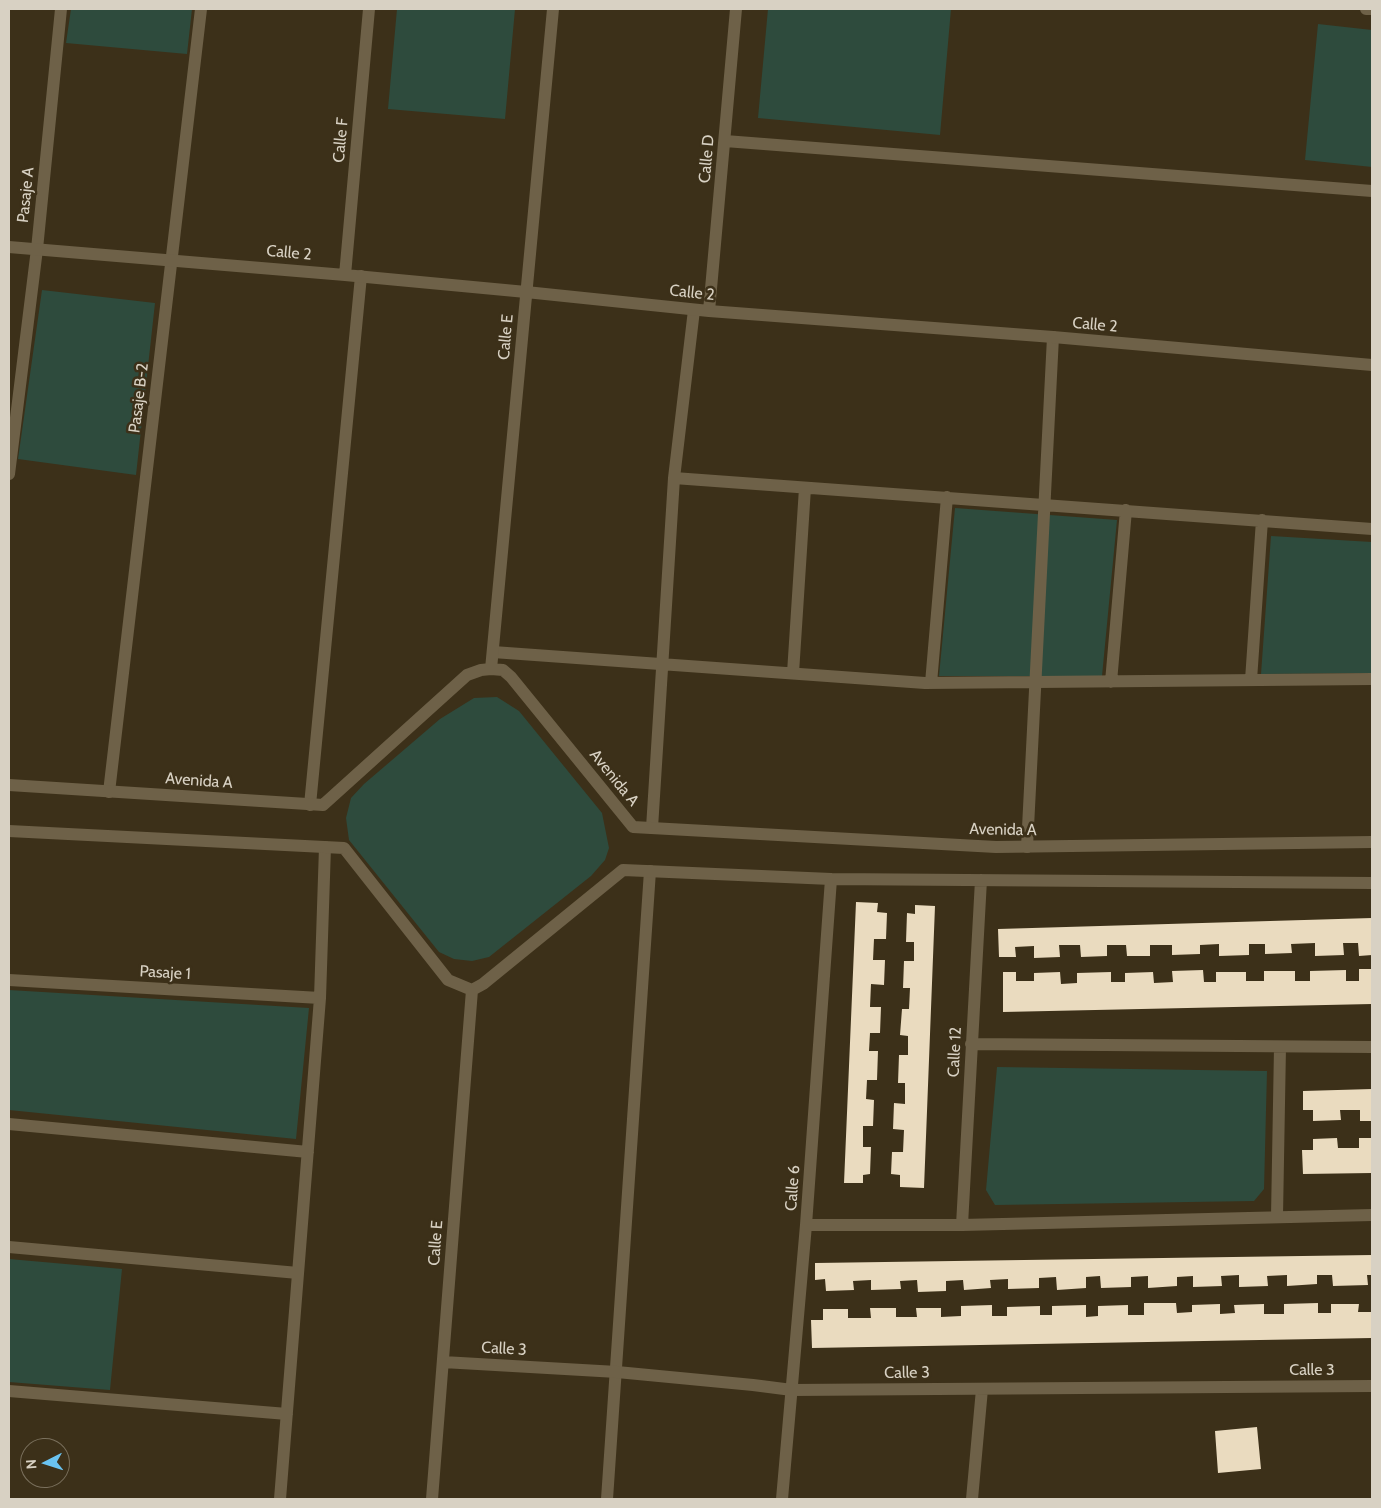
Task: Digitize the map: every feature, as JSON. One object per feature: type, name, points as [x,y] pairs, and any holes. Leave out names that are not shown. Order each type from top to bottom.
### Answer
[{"type":"street","name":"Pasaje A","points":[[9,474],[37,249],[61,9]]},
{"type":"street","name":"Pasaje B-2","points":[[110,792],[201,9]]},
{"type":"street","name":"Calle F","points":[[345,275],[369,9]]},
{"type":"street","name":"Calle E","points":[[492,668],[554,9]]},
{"type":"street","name":"Calle D","points":[[709,312],[736,9]]},
{"type":"street","points":[[1366,9],[1372,9]]},
{"type":"street","points":[[725,141],[1372,191]]},
{"type":"street","name":"Calle 2","points":[[9,247],[361,276],[709,312],[1053,337],[1372,366]]},
{"type":"street","points":[[310,805],[361,276]]},
{"type":"street","points":[[652,828],[674,478],[694,310]]},
{"type":"street","points":[[1027,847],[1053,337]]},
{"type":"street","points":[[674,478],[1372,529]]},
{"type":"street","points":[[793,673],[806,488]]},
{"type":"street","points":[[931,683],[947,497]]},
{"type":"street","points":[[1110,682],[1126,510]]},
{"type":"street","points":[[1251,680],[1262,520]]},
{"type":"street","points":[[493,652],[931,683],[1372,679]]},
{"type":"street","name":"Avenida A","points":[[9,785],[323,805],[467,675],[492,668],[503,670],[511,677],[633,827],[996,847],[1372,842]]},
{"type":"street","points":[[9,831],[344,848],[448,980],[472,990],[483,984],[623,870],[831,879],[1372,883]]},
{"type":"street","points":[[280,1499],[320,998],[325,847]]},
{"type":"street","points":[[607,1499],[650,871]]},
{"type":"street","name":"Calle 6","points":[[782,1499],[806,1225],[831,879]]},
{"type":"street","name":"Calle 12","points":[[962,1225],[981,880]]},
{"type":"street","name":"Pasaje 1","points":[[9,980],[320,998]]},
{"type":"street","name":"Calle E","points":[[432,1499],[472,990]]},
{"type":"street","points":[[971,1044],[1372,1047]]},
{"type":"street","points":[[1277,1216],[1280,1047]]},
{"type":"street","points":[[9,1124],[308,1152]]},
{"type":"street","points":[[806,1225],[962,1225],[1372,1215]]},
{"type":"street","points":[[9,1248],[298,1273]]},
{"type":"street","name":"Calle 3","points":[[443,1362],[617,1372],[792,1390],[1372,1386]]},
{"type":"street","points":[[972,1499],[982,1389]]},
{"type":"street","points":[[9,1391],[287,1414]]},
{"type":"green space","points":[[71,9],[192,9],[187,54],[66,43]]},
{"type":"green space","points":[[397,9],[515,9],[505,119],[388,109]]},
{"type":"green space","points":[[768,9],[951,9],[940,135],[758,118]]},
{"type":"green space","points":[[1318,24],[1372,30],[1372,167],[1305,160]]},
{"type":"green space","points":[[42,290],[155,303],[136,475],[18,459]]},
{"type":"green space","points":[[955,508],[1117,520],[1102,676],[939,676]]},
{"type":"green space","points":[[1271,536],[1372,542],[1372,673],[1261,674]]},
{"type":"green space","points":[[497,697],[519,711],[602,813],[609,848],[605,860],[591,876],[489,957],[472,961],[454,959],[439,952],[349,840],[346,818],[351,798],[364,784],[440,719],[474,698]]},
{"type":"green space","points":[[9,990],[309,1008],[296,1139],[9,1110]]},
{"type":"green space","points":[[997,1067],[1267,1071],[1264,1189],[1254,1201],[995,1205],[986,1190]]},
{"type":"green space","points":[[9,1259],[122,1269],[110,1390],[9,1382]]},
{"type":"building","points":[[856,902],[878,903],[877,912],[887,913],[886,939],[874,939],[873,960],[885,960],[884,985],[871,984],[870,1007],[881,1007],[880,1033],[870,1033],[869,1051],[878,1051],[877,1080],[867,1080],[866,1099],[874,1100],[873,1126],[863,1126],[863,1147],[871,1147],[870,1174],[863,1175],[863,1183],[844,1183]]},
{"type":"building","points":[[915,905],[935,906],[924,1188],[900,1187],[900,1175],[891,1174],[892,1152],[903,1152],[904,1130],[893,1129],[894,1103],[905,1104],[905,1083],[898,1083],[899,1055],[908,1055],[908,1036],[900,1035],[902,1009],[909,1009],[910,988],[903,988],[904,961],[914,961],[914,942],[906,942],[907,913],[915,914]]},
{"type":"building","points":[[1372,918],[1372,955],[1359,956],[1358,943],[1343,943],[1344,955],[1315,956],[1315,943],[1291,944],[1292,953],[1265,954],[1265,944],[1249,944],[1249,955],[1219,956],[1219,944],[1200,945],[1200,954],[1172,955],[1172,945],[1150,945],[1150,956],[1127,956],[1126,945],[1107,945],[1107,956],[1081,957],[1080,945],[1059,945],[1060,957],[1034,958],[1034,946],[1015,947],[1016,957],[999,957],[998,929]]},
{"type":"building","points":[[1359,969],[1372,969],[1372,1004],[1003,1012],[1003,972],[1016,972],[1016,981],[1034,981],[1034,973],[1060,972],[1061,984],[1077,983],[1077,973],[1111,972],[1111,982],[1125,982],[1125,973],[1153,972],[1154,983],[1173,982],[1172,971],[1203,970],[1204,982],[1216,982],[1216,972],[1246,972],[1246,981],[1264,981],[1264,971],[1295,971],[1295,981],[1310,981],[1310,971],[1346,970],[1346,981],[1359,981]]},
{"type":"building","points":[[1372,1089],[1372,1121],[1360,1121],[1360,1110],[1340,1110],[1341,1120],[1313,1121],[1313,1110],[1303,1110],[1303,1091]]},
{"type":"building","points":[[1337,1138],[1338,1148],[1359,1148],[1359,1138],[1372,1138],[1372,1173],[1303,1174],[1302,1150],[1313,1150],[1313,1139]]},
{"type":"building","points":[[1372,1255],[1372,1275],[1367,1275],[1368,1285],[1333,1286],[1332,1275],[1317,1275],[1317,1284],[1287,1286],[1287,1275],[1267,1276],[1268,1286],[1239,1287],[1239,1275],[1221,1276],[1222,1286],[1193,1287],[1193,1276],[1177,1277],[1177,1286],[1148,1288],[1148,1276],[1131,1277],[1131,1287],[1101,1288],[1100,1276],[1086,1277],[1086,1288],[1057,1290],[1056,1277],[1039,1278],[1039,1288],[1008,1289],[1008,1279],[990,1280],[991,1288],[964,1290],[963,1280],[946,1281],[946,1291],[918,1292],[917,1280],[900,1281],[901,1289],[871,1290],[871,1280],[853,1281],[854,1290],[826,1291],[825,1279],[815,1280],[815,1263]]},
{"type":"building","points":[[1144,1303],[1176,1303],[1177,1313],[1192,1312],[1192,1305],[1220,1304],[1220,1314],[1235,1313],[1234,1305],[1264,1304],[1264,1314],[1284,1314],[1284,1304],[1318,1303],[1318,1313],[1331,1313],[1331,1304],[1359,1304],[1358,1312],[1372,1312],[1372,1338],[812,1348],[811,1320],[823,1320],[823,1309],[848,1309],[848,1318],[871,1318],[870,1308],[896,1308],[896,1317],[917,1317],[916,1308],[941,1308],[941,1317],[961,1316],[961,1306],[992,1305],[992,1316],[1007,1316],[1007,1307],[1040,1306],[1040,1315],[1052,1315],[1052,1306],[1086,1305],[1086,1317],[1098,1316],[1098,1306],[1128,1305],[1128,1315],[1144,1315]]},
{"type":"building","points":[[1257,1427],[1261,1469],[1218,1473],[1215,1431]]}]
